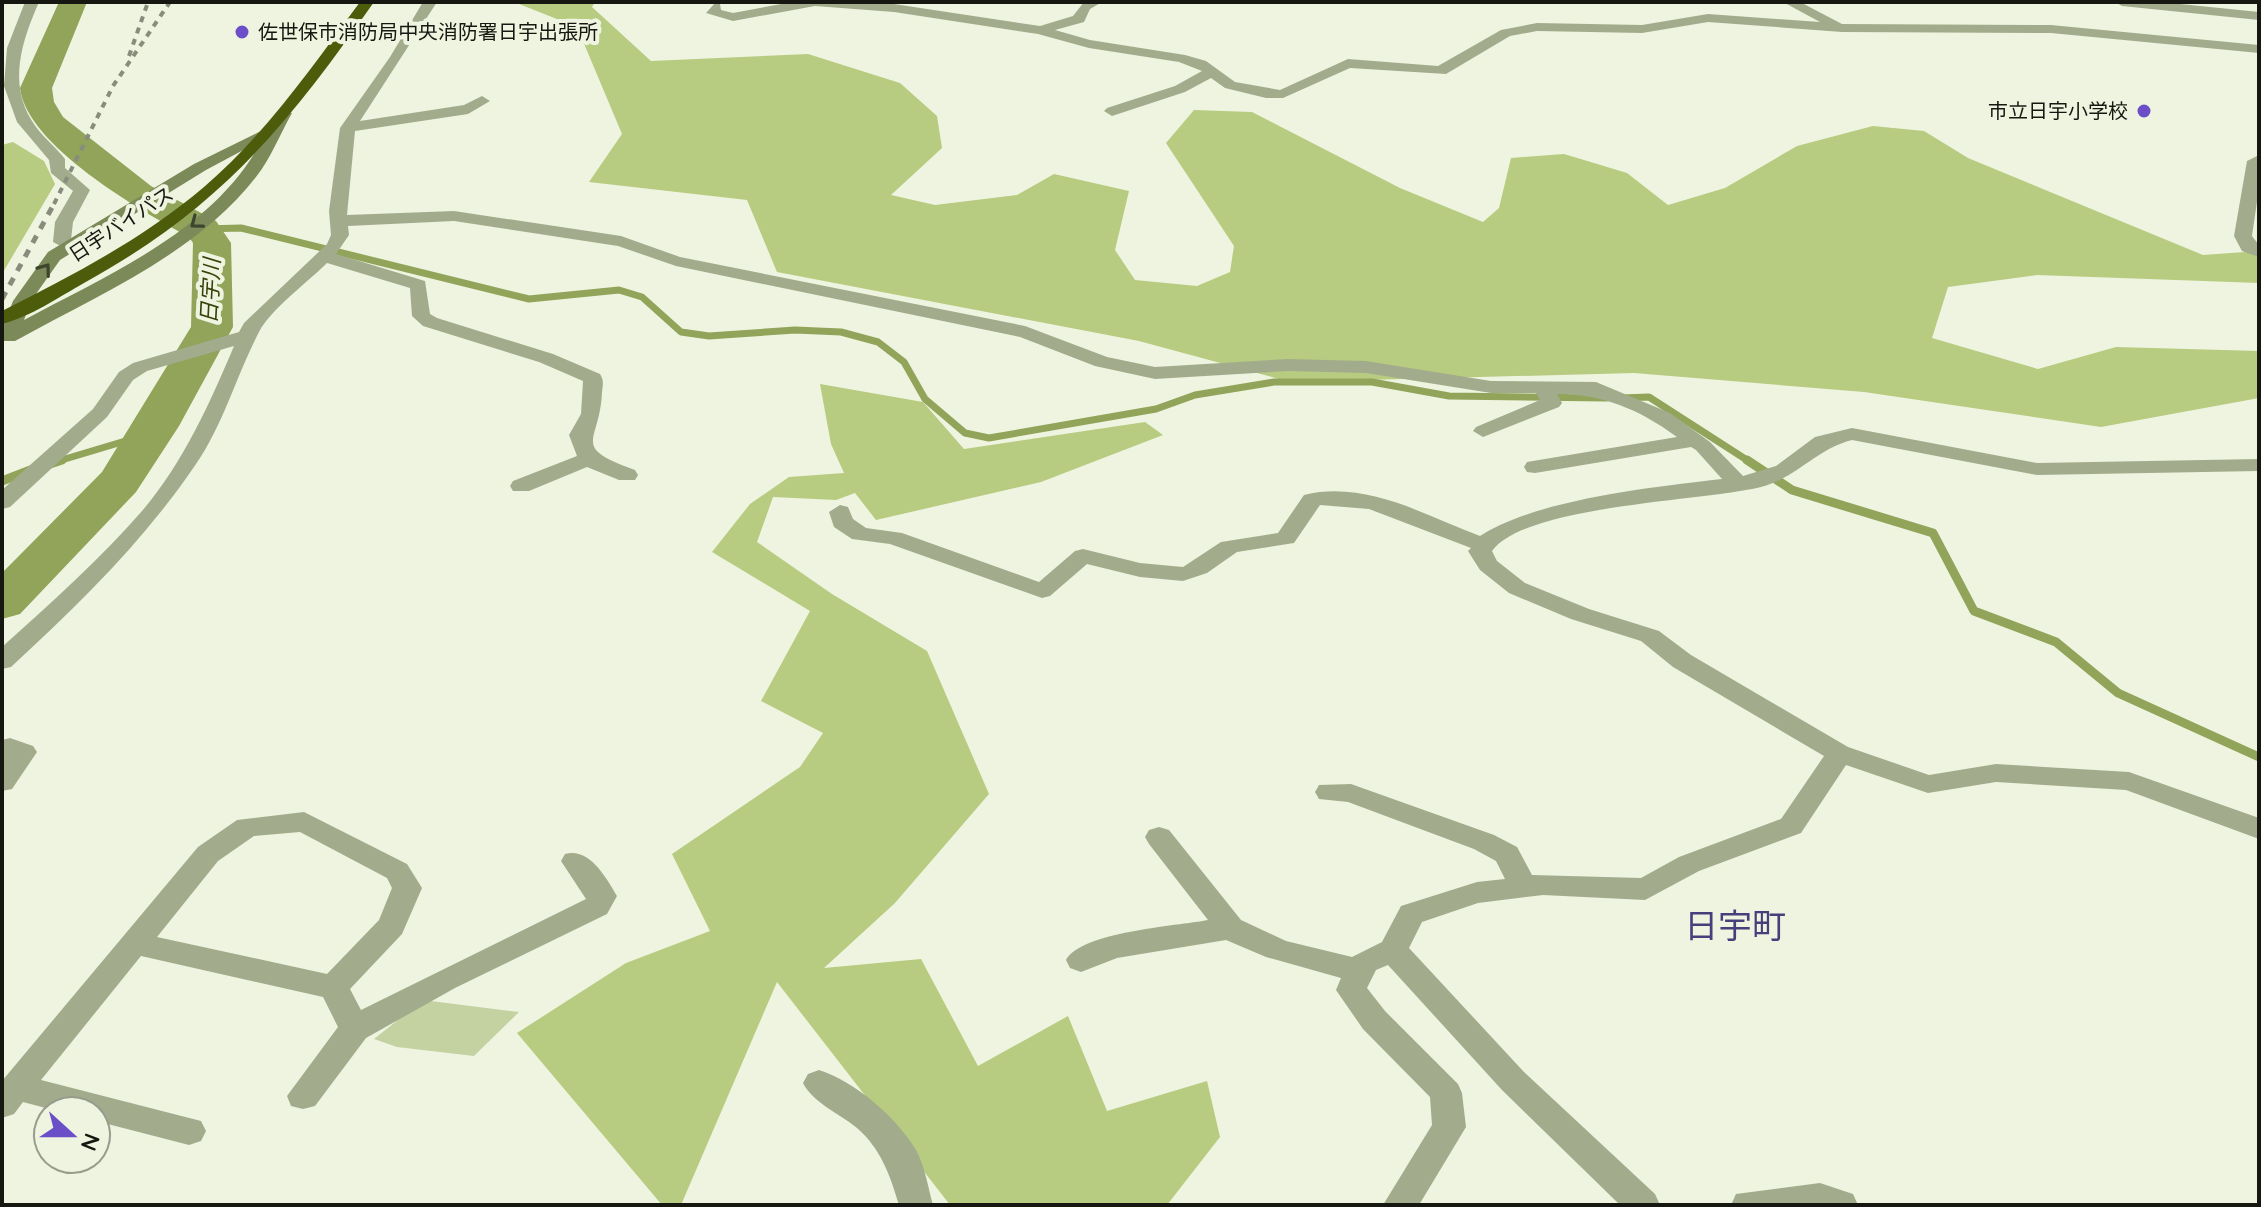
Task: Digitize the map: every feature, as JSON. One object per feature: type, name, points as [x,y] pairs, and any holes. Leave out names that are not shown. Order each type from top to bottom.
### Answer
[{"type":"highway","name":"日宇バイパス","points":[[4,336],[69,284],[160,230],[217,184],[284,113],[367,2]]},
{"type":"street","points":[[32,2],[22,22],[9,71],[9,89],[19,127],[57,159],[57,170],[82,190],[60,233],[62,242],[70,246]]},
{"type":"street","points":[[2,502],[100,413],[126,376],[140,367],[240,337],[330,253],[340,235],[348,128],[397,58],[430,2]]},
{"type":"street","points":[[715,7],[713,13],[733,17],[815,2],[894,8],[1039,30],[1089,44],[1180,58],[1211,72],[1230,85],[1255,92],[1283,94],[1348,63],[1441,71],[1506,33],[1537,27],[1642,29],[1708,18],[1842,28],[2051,29],[2259,49]]},
{"type":"street","points":[[1039,30],[1079,19],[1079,13],[1095,2]]},
{"type":"street","points":[[1790,2],[1842,28]]},
{"type":"street","points":[[2122,2],[2259,16]]},
{"type":"street","points":[[1112,111],[1180,89],[1211,72]]},
{"type":"street","points":[[348,128],[468,109],[482,101]]},
{"type":"street","points":[[4,336],[112,277],[199,222],[228,199],[253,171],[284,113]]},
{"type":"street","points":[[4,336],[22,301],[54,256],[200,167],[268,131]]},
{"type":"street","points":[[2259,160],[2255,161],[2243,236],[2248,247],[2259,252]]},
{"type":"street","points":[[339,221],[454,216],[621,241],[676,261],[1025,332],[1102,362],[1155,373],[1288,365],[1366,367],[1546,393],[1603,390],[1663,417],[1747,482]]},
{"type":"street","points":[[330,253],[419,285],[421,316],[430,322],[546,358],[593,378],[591,414],[580,435],[583,449],[591,458],[627,475]]},
{"type":"street","points":[[2,661],[73,596],[151,514],[188,460],[219,405],[240,337]]},
{"type":"street","points":[[1483,431],[1546,393]]},
{"type":"street","points":[[2259,465],[2037,469],[1852,434],[1822,441],[1784,471],[1747,482],[1632,496],[1539,519],[1508,528],[1480,551],[1488,565],[1517,588],[1580,614],[1650,636],[1682,661],[1839,753],[1928,784],[1996,773],[2129,781],[2259,829]]},
{"type":"street","points":[[1535,467],[1695,440]]},
{"type":"street","points":[[521,486],[591,458]]},
{"type":"street","points":[[840,512],[842,522],[860,534],[894,538],[1042,591],[1083,556],[1166,574],[1196,570],[1214,552],[1223,549],[1283,541],[1296,533],[1312,500],[1325,496],[1347,497],[1379,506],[1484,545]]},
{"type":"street","points":[[2,752],[10,747],[24,752],[2,782]]},
{"type":"street","points":[[1400,1205],[1449,1127],[1446,1093],[1423,1066],[1374,1020],[1351,990],[1364,962],[1393,950],[1411,914],[1477,893],[1523,886],[1543,884],[1645,889],[1689,864],[1791,826],[1813,798],[1839,753]]},
{"type":"street","points":[[1329,792],[1351,793],[1484,842],[1507,854],[1523,886]]},
{"type":"street","points":[[189,1131],[9,1096],[208,854],[247,827],[304,822],[397,871],[407,888],[391,926],[333,987]]},
{"type":"street","points":[[1159,837],[1230,928],[1250,941],[1295,956],[1359,970]]},
{"type":"street","points":[[303,1096],[355,1029],[419,991],[488,961],[597,906],[602,896],[575,861]]},
{"type":"street","points":[[1081,960],[1113,947],[1230,928]]},
{"type":"street","points":[[136,944],[333,987]]},
{"type":"street","points":[[1393,950],[1513,1081],[1643,1205]]},
{"type":"street","points":[[333,987],[355,1029]]},
{"type":"street","points":[[819,1083],[870,1119],[903,1159],[916,1205]]},
{"type":"street","points":[[1748,1205],[1820,1198],[1841,1205]]},
{"type":"green space","points":[[514,2],[595,2],[592,7],[651,61],[808,54],[900,83],[937,116],[942,148],[891,195],[935,205],[1017,195],[1054,174],[1129,191],[1115,250],[1135,280],[1197,286],[1230,272],[1234,246],[1166,143],[1194,110],[1252,112],[1400,188],[1483,222],[1499,208],[1511,158],[1564,154],[1627,173],[1668,205],[1725,188],[1797,146],[1873,126],[1924,131],[1968,158],[2203,255],[2259,251],[2259,283],[2037,275],[1948,287],[1932,338],[2038,369],[2116,347],[2259,351],[2259,398],[2101,427],[1864,392],[1634,373],[1290,382],[1139,341],[777,272],[747,200],[589,182],[622,134],[577,27]]},
{"type":"green space","points":[[13,142],[44,161],[55,184],[2,274],[2,145]]},
{"type":"green space","points":[[820,384],[923,402],[964,449],[1145,422],[1163,435],[1041,482],[876,520],[855,493],[836,500],[773,497],[757,542],[832,594],[927,651],[989,794],[895,903],[824,968],[921,959],[978,1066],[1068,1016],[1107,1111],[1207,1081],[1220,1137],[1167,1205],[950,1205],[777,982],[681,1205],[662,1205],[517,1033],[626,963],[710,931],[672,854],[800,767],[823,733],[761,701],[810,611],[712,552],[750,504],[789,477],[844,473],[831,444]]},
{"type":"green space","points":[[423,1000],[519,1012],[474,1056],[397,1047],[374,1039]]},
{"type":"waterway","name":"日宇川","points":[[2,603],[119,482],[156,426],[212,327],[212,243],[203,229],[138,194],[50,123],[38,102],[36,88],[73,2]]},
{"type":"waterway","points":[[203,229],[241,228],[529,299],[619,290],[642,297],[681,332],[709,336],[795,330],[841,332],[878,342],[904,362],[925,399],[965,433],[989,438],[1156,409],[1195,395],[1274,382],[1372,382],[1449,396],[1607,398]]},
{"type":"waterway","points":[[1621,398],[1649,397],[1750,462]]},
{"type":"waterway","points":[[55,462],[152,433]]},
{"type":"waterway","points":[[50,464],[62,460]]},
{"type":"waterway","points":[[1750,462],[1792,490],[1933,533],[1974,611],[2056,642],[2118,693],[2259,757]]},
{"type":"waterway","points":[[2,481],[33,469]]},
{"type":"railway","points":[[129,56],[148,2]]},
{"type":"railway","points":[[55,202],[113,86],[170,2]]},
{"type":"railway","points":[[2,299],[55,202]]},
{"type":"place","name":"佐世保市消防局中央消防署日宇出張所","points":[[242,32]]},
{"type":"place","name":"市立日宇小学校","points":[[2144,111]]},
{"type":"district","name":"日宇町","points":[[1735,926]]}]
